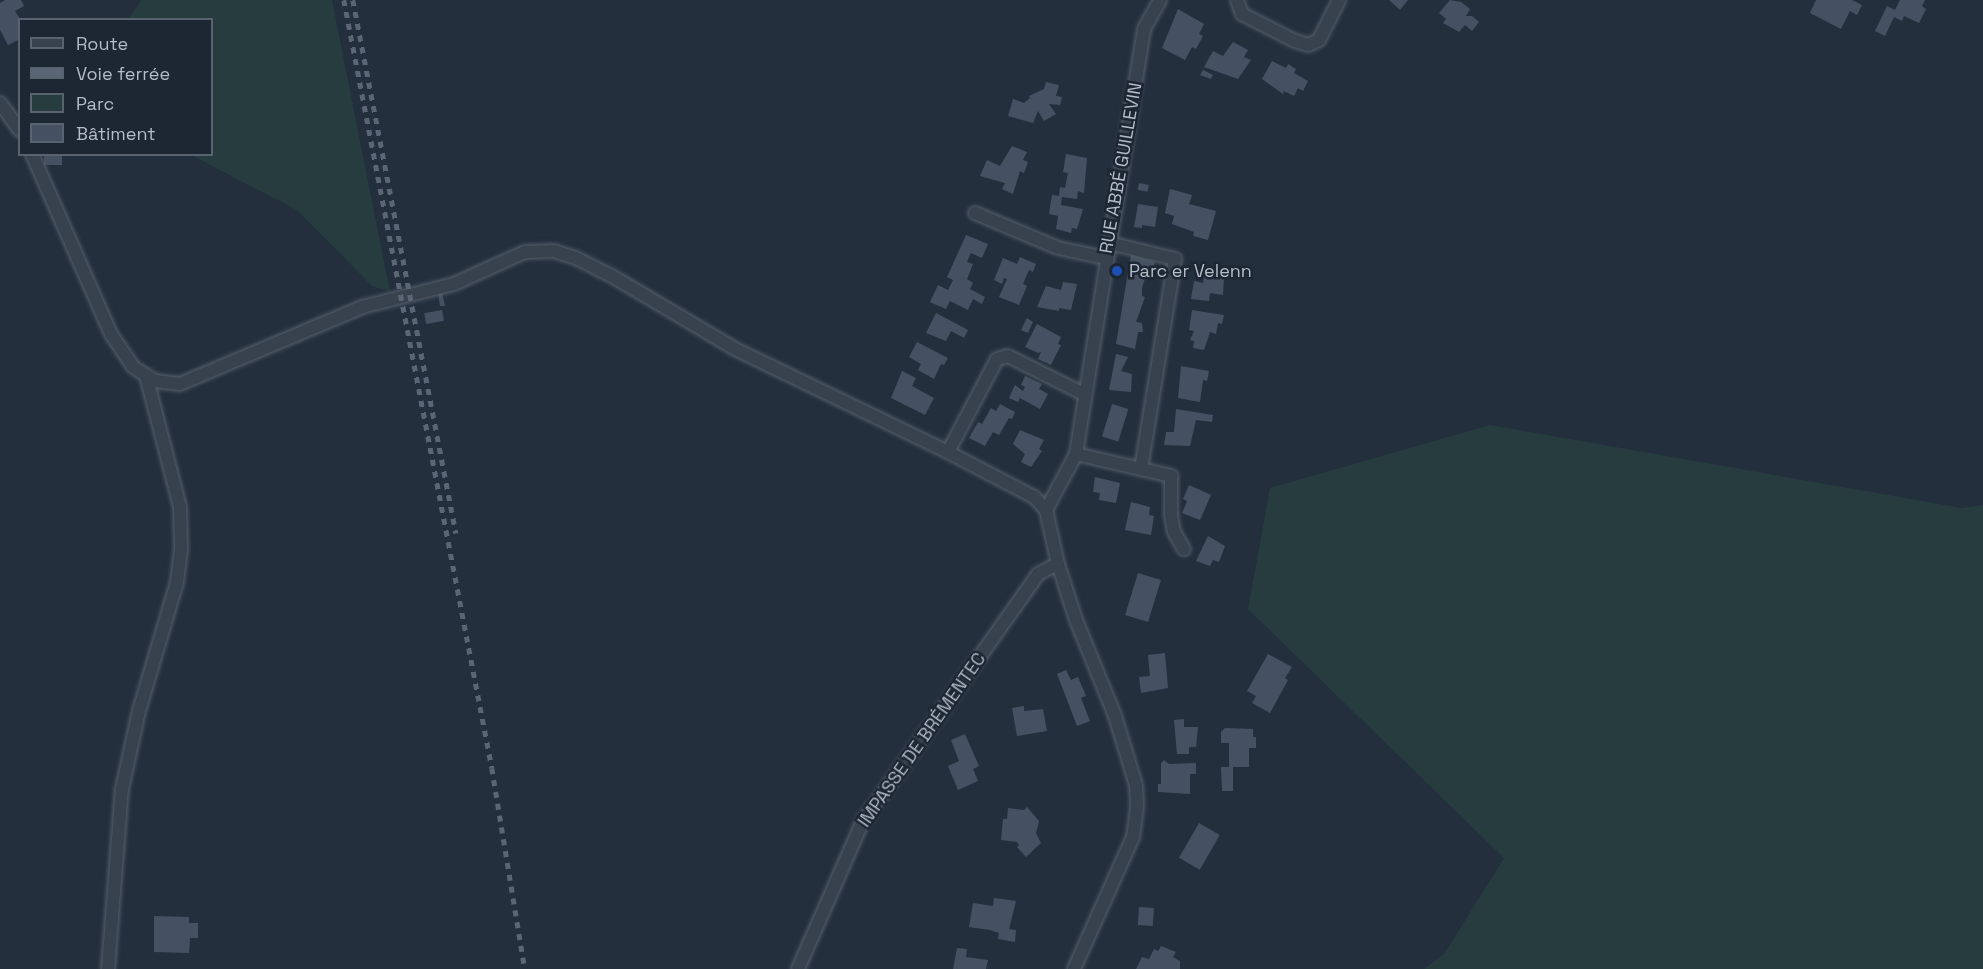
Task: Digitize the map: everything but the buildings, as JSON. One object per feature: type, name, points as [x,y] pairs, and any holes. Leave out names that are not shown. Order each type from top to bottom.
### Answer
[{"type":"street","name":"RUE ABBÉ GUILLEVIN","points":[[1046,510],[1076,454],[1144,29],[1160,0]]},
{"type":"street","points":[[1237,0],[1242,14],[1295,41],[1308,45],[1319,40],[1340,0]]},
{"type":"street","points":[[0,103],[18,128]]},
{"type":"street","points":[[33,156],[111,334],[134,367],[155,381],[180,384],[345,314],[375,303],[454,284],[525,252],[542,249],[576,258],[735,349],[948,452],[1034,497],[1046,510],[1058,564],[1076,620],[1119,727],[1133,773],[1137,806],[1133,837],[1074,969]]},
{"type":"street","points":[[975,213],[1058,248],[1106,258]]},
{"type":"street","points":[[1109,243],[1175,259],[1142,469]]},
{"type":"street","points":[[948,452],[997,358],[1008,356],[1084,394]]},
{"type":"street","points":[[108,969],[115,855],[126,766],[177,582],[181,547],[180,507],[146,376]]},
{"type":"street","points":[[1076,454],[1172,476],[1171,515],[1174,532],[1184,549]]},
{"type":"street","name":"IMPASSE DE BRÉMENTEC","points":[[798,969],[862,823],[1038,574],[1058,564]]},
{"type":"green space","points":[[142,0],[332,0],[390,292],[372,286],[297,210],[193,156],[213,156],[213,18],[129,18]]},
{"type":"green space","points":[[1490,425],[1962,508],[1983,505],[1983,969],[1424,969],[1444,954],[1504,858],[1248,609],[1270,488]]},
{"type":"railway","points":[[344,0],[492,768],[525,969]]},
{"type":"railway","points":[[353,0],[456,533]]},
{"type":"place","name":"Parc er Velenn","points":[[1117,271]]}]
